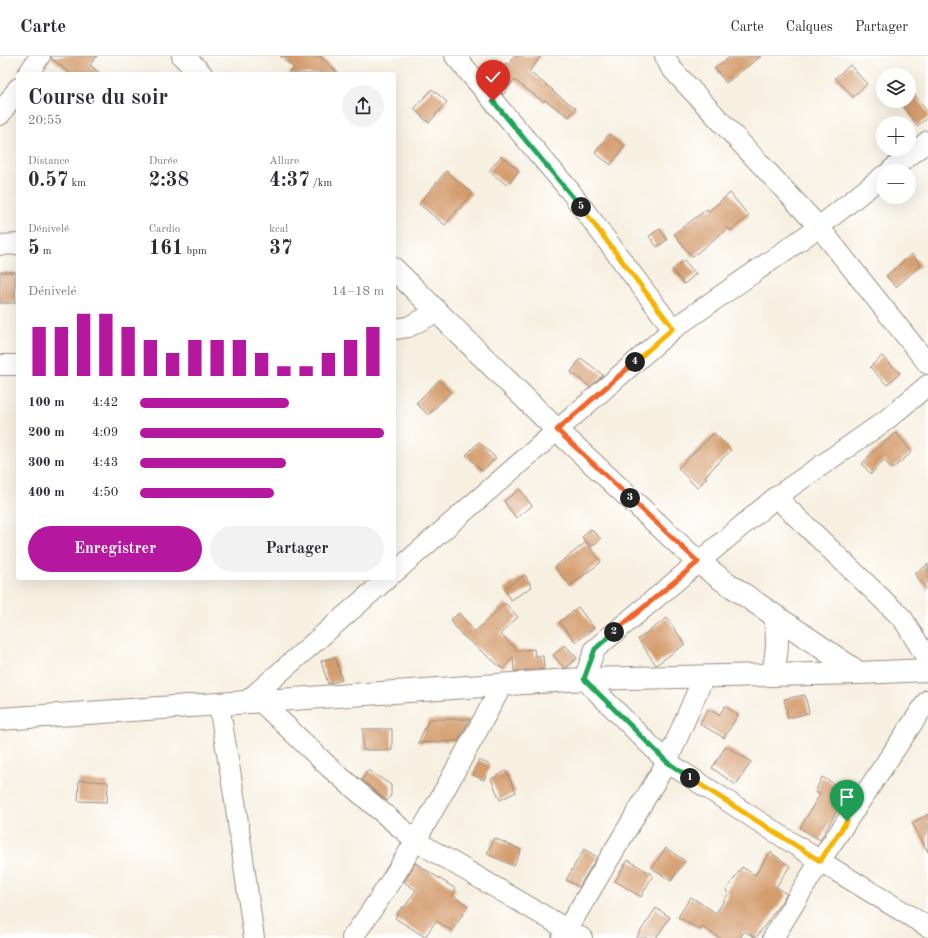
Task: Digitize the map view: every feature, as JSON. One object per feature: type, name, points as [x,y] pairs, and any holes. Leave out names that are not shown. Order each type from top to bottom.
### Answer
[{"type":"main road","points":[[183,56],[199,72]]},
{"type":"main road","points":[[396,271],[557,430],[698,562],[774,616],[859,673]]},
{"type":"main road","points":[[772,675],[777,656],[778,644],[774,616]]},
{"type":"main road","points":[[0,719],[584,679],[928,670]]},
{"type":"street","points":[[29,72],[40,56]]},
{"type":"street","points":[[455,56],[570,191],[673,328]]},
{"type":"street","points":[[665,56],[671,68],[820,227],[928,364]]},
{"type":"street","points":[[0,115],[16,91]]},
{"type":"street","points":[[899,164],[928,141]]},
{"type":"street","points":[[396,571],[673,328],[820,227],[876,182]]},
{"type":"street","points":[[0,244],[16,244]]},
{"type":"street","points":[[396,330],[408,327],[437,312]]},
{"type":"street","points":[[0,365],[16,365]]},
{"type":"street","points":[[928,385],[885,421],[776,497],[595,649],[584,679],[667,762],[820,861],[928,927]]},
{"type":"street","points":[[776,497],[903,619],[928,660]]},
{"type":"street","points":[[386,580],[253,702],[416,841],[571,935],[667,762],[704,676]]},
{"type":"street","points":[[352,938],[366,919],[416,841],[502,684]]},
{"type":"street","points":[[774,938],[820,861],[928,700]]},
{"type":"street","points":[[219,705],[254,938]]},
{"type":"building","points":[[51,56],[97,56],[90,65],[99,72],[68,72],[51,58]]},
{"type":"building","points":[[280,56],[320,56],[337,72],[290,72],[294,68]]},
{"type":"building","points":[[514,56],[541,56],[529,72],[576,108],[569,117],[545,100],[544,102],[514,80],[503,95],[492,82],[506,63],[508,65]]},
{"type":"building","points":[[731,56],[761,56],[726,83],[715,68]]},
{"type":"building","points":[[850,65],[867,84],[853,97],[835,78]]},
{"type":"building","points":[[432,89],[447,102],[429,123],[414,109]]},
{"type":"building","points":[[916,97],[928,113],[928,118],[917,126],[916,116],[910,116],[904,108],[916,108]]},
{"type":"building","points":[[609,134],[625,146],[611,165],[595,153]]},
{"type":"building","points":[[501,156],[519,170],[507,185],[489,171]]},
{"type":"building","points":[[446,171],[472,193],[445,225],[419,204]]},
{"type":"building","points":[[730,193],[749,216],[730,231],[728,228],[692,257],[674,234],[707,209],[709,211]]},
{"type":"building","points":[[660,229],[667,240],[657,247],[649,236]]},
{"type":"building","points":[[912,254],[921,265],[896,287],[886,276]]},
{"type":"building","points":[[684,260],[696,274],[684,284],[672,270]]},
{"type":"building","points":[[0,272],[15,272],[15,303],[0,303]]},
{"type":"building","points":[[882,356],[900,373],[887,385],[870,367]]},
{"type":"building","points":[[581,358],[603,375],[590,387],[571,372]]},
{"type":"building","points":[[439,380],[451,392],[428,415],[416,403]]},
{"type":"building","points":[[714,433],[731,450],[705,476],[707,478],[697,488],[678,468]]},
{"type":"building","points":[[896,433],[912,452],[892,469],[884,460],[871,474],[862,464],[872,453]]},
{"type":"building","points":[[479,442],[496,458],[482,471],[466,455]]},
{"type":"building","points":[[520,489],[532,506],[516,518],[504,501]]},
{"type":"building","points":[[591,529],[601,539],[591,547],[582,537]]},
{"type":"building","points":[[586,542],[601,562],[570,586],[555,567]]},
{"type":"building","points":[[928,564],[928,591],[915,574]]},
{"type":"building","points":[[525,575],[532,587],[511,600],[504,588]]},
{"type":"building","points":[[505,603],[518,617],[500,634],[518,651],[534,649],[535,656],[543,656],[544,669],[514,671],[513,657],[503,669],[462,635],[450,620],[459,613],[475,632]]},
{"type":"building","points":[[578,607],[594,628],[576,642],[559,622]]},
{"type":"building","points":[[667,618],[685,644],[656,665],[638,639]]},
{"type":"building","points":[[565,645],[577,658],[566,668],[564,668],[553,655]]},
{"type":"building","points":[[335,657],[342,680],[328,684],[321,661]]},
{"type":"building","points":[[805,695],[809,713],[788,718],[784,699]]},
{"type":"building","points":[[725,706],[738,715],[724,738],[700,724],[708,709],[719,715]]},
{"type":"building","points":[[429,719],[470,719],[458,741],[418,743]]},
{"type":"building","points":[[363,729],[392,729],[392,750],[363,750]]},
{"type":"building","points":[[726,746],[751,762],[736,785],[712,768]]},
{"type":"building","points":[[479,760],[490,765],[484,780],[473,775]]},
{"type":"building","points":[[368,770],[391,785],[391,795],[387,801],[362,780]]},
{"type":"building","points":[[506,771],[516,792],[500,800],[491,779]]},
{"type":"building","points":[[822,777],[848,792],[820,840],[800,828],[820,794],[815,792]]},
{"type":"building","points":[[79,780],[108,782],[107,802],[78,801]]},
{"type":"building","points":[[928,814],[928,852],[912,823]]},
{"type":"building","points":[[494,838],[521,850],[514,866],[487,854]]},
{"type":"building","points":[[666,848],[685,861],[671,881],[652,868]]},
{"type":"building","points":[[584,849],[597,857],[579,887],[566,880]]},
{"type":"building","points":[[770,852],[790,866],[776,887],[787,894],[756,938],[744,931],[740,938],[720,938],[702,927],[700,930],[678,917],[691,897],[716,913],[729,893],[726,891],[742,867],[755,875]]},
{"type":"building","points":[[628,860],[653,875],[641,897],[615,881]]},
{"type":"building","points":[[415,863],[456,889],[452,895],[468,906],[452,931],[436,921],[425,937],[395,918],[416,890],[404,882]]},
{"type":"building","points":[[656,908],[670,917],[656,938],[636,938]]},
{"type":"route","points":[[493,101],[570,191],[673,328],[557,430],[698,562],[595,649],[584,679],[667,762],[820,861],[847,821]]}]
